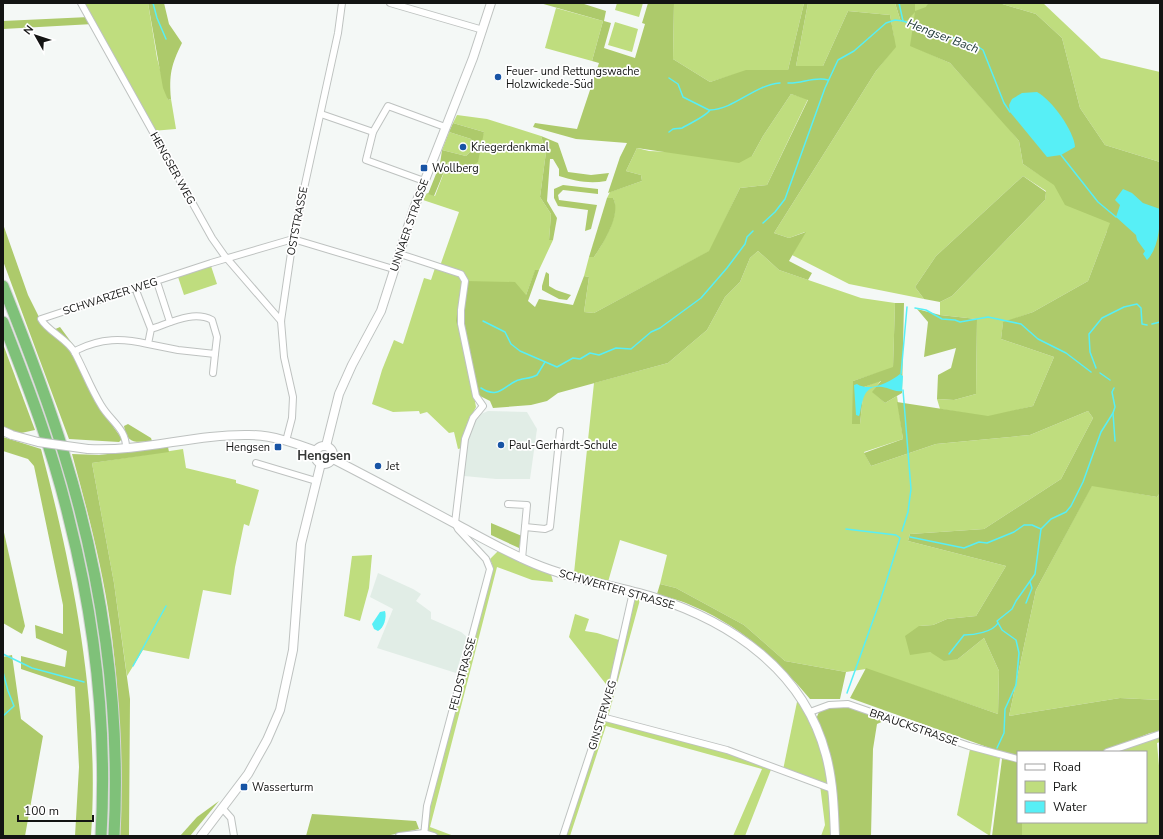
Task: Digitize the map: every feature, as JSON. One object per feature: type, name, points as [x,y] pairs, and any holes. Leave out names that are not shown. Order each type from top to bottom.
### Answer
[{"type":"highway","points":[[3,286],[40,381],[64,454],[92,562],[105,637],[112,708],[115,779],[114,836]]},
{"type":"highway","points":[[3,322],[30,392],[52,458],[69,519],[82,579],[92,639],[99,709],[102,780],[101,836]]},
{"type":"main road","name":"UNNAER STRASSE","points":[[326,446],[339,394],[352,365],[377,321],[424,181],[483,30],[490,3]]},
{"type":"main road","points":[[3,431],[38,442],[88,449],[126,449],[228,435],[255,435],[286,441],[316,451]]},
{"type":"main road","points":[[326,446],[332,450],[332,459],[327,464],[321,464],[317,460],[316,451],[320,447],[326,446]]},
{"type":"main road","name":"SCHWERTER STRASSE","points":[[332,459],[522,559],[569,576],[633,592],[691,611],[729,630],[749,643],[781,672],[810,712],[826,755],[832,789],[836,836]]},
{"type":"main road","points":[[201,836],[241,785],[276,722],[283,699],[293,650],[301,544],[321,464]]},
{"type":"street","name":"HENGSER WEG","points":[[81,3],[196,211],[227,258],[281,321]]},
{"type":"street","name":"OSTSTRASSE","points":[[286,441],[292,418],[293,397],[284,357],[281,321],[293,239],[338,33],[342,3]]},
{"type":"street","points":[[390,3],[483,30]]},
{"type":"street","points":[[424,181],[366,160],[373,132],[388,106],[445,127]]},
{"type":"street","points":[[321,114],[373,132]]},
{"type":"street","points":[[227,258],[293,239],[394,268]]},
{"type":"street","points":[[403,255],[462,274],[466,281],[461,310],[461,324],[476,396],[483,406],[473,418],[466,439],[455,523]]},
{"type":"street","name":"SCHWARZER WEG","points":[[76,353],[53,330],[43,323],[41,319],[227,258]]},
{"type":"street","points":[[158,285],[170,322]]},
{"type":"street","points":[[137,293],[151,329],[148,344]]},
{"type":"street","points":[[151,329],[191,316],[207,317],[212,320],[217,337],[212,373]]},
{"type":"street","points":[[126,449],[124,434],[101,406],[76,353],[81,348],[97,342],[110,339],[124,339],[178,350],[215,354]]},
{"type":"street","points":[[525,527],[545,529],[550,527],[560,431]]},
{"type":"street","points":[[256,463],[316,481]]},
{"type":"street","points":[[508,504],[527,506],[522,559]]},
{"type":"street","name":"FELDSTRASSE","points":[[424,834],[427,806],[490,569],[486,558],[458,529],[455,523]]},
{"type":"street","name":"GINSTERWEG","points":[[563,836],[610,690],[633,592]]},
{"type":"street","name":"BRAUCKSTRASSE","points":[[810,712],[829,705],[848,704],[969,746],[1017,759]]},
{"type":"street","points":[[602,717],[727,750],[832,789]]},
{"type":"street","points":[[1111,751],[1160,734]]},
{"type":"street","points":[[223,809],[231,818],[234,836]]},
{"type":"street","points":[[399,836],[424,834],[434,836]]},
{"type":"shaded area","name":"Paul-Gerhardt-Schule","points":[[488,411],[527,412],[537,429],[530,479],[496,479],[464,476],[467,439],[476,416]]},
{"type":"shaded area","points":[[378,573],[421,594],[416,601],[431,612],[431,619],[461,632],[467,637],[456,673],[377,648],[393,609],[370,597]]},
{"type":"green space","points":[[81,3],[148,3],[157,58],[168,100],[171,99],[176,129],[152,131]]},
{"type":"green space","points":[[148,3],[164,3],[169,24],[182,43],[175,58],[172,70],[170,83],[171,99],[168,100],[163,88]]},
{"type":"green space","points":[[540,3],[581,3],[606,11],[604,21],[611,23],[604,48],[635,58],[645,24],[642,23],[648,3],[674,3],[673,59],[710,82],[746,70],[788,70],[804,3],[808,3],[796,66],[823,66],[848,11],[890,15],[896,47],[876,71],[774,233],[789,238],[806,232],[789,261],[812,273],[808,280],[779,270],[758,251],[750,258],[740,282],[725,297],[707,330],[668,363],[558,393],[547,401],[531,405],[493,408],[490,401],[478,395],[456,321],[461,286],[465,281],[515,282],[526,295],[535,270],[539,270],[528,301],[535,307],[539,299],[573,305],[584,276],[589,277],[584,312],[594,313],[709,251],[740,188],[767,185],[808,100],[791,94],[763,136],[752,156],[739,163],[637,148],[626,171],[641,175],[642,181],[608,193],[620,157],[627,143],[576,139],[533,127],[535,123],[577,129],[599,63],[592,61],[603,21]]},
{"type":"green space","points":[[617,3],[643,3],[639,17],[615,10]]},
{"type":"green space","points":[[674,3],[804,3],[788,70],[746,71],[710,82],[673,59]]},
{"type":"green space","points":[[808,3],[895,3],[901,22],[912,15],[915,3],[928,3],[927,7],[934,3],[984,4],[998,13],[1016,33],[1031,36],[1040,43],[1041,47],[1032,51],[1038,70],[1060,100],[1068,98],[1099,156],[1112,165],[1120,168],[1160,176],[1160,351],[1144,313],[1140,290],[1141,259],[1123,235],[1118,231],[1111,233],[1107,231],[1088,281],[1033,312],[1003,323],[1001,339],[1054,357],[1033,406],[988,417],[940,409],[937,399],[954,400],[976,394],[977,319],[940,315],[940,302],[952,296],[1045,200],[1046,191],[1023,176],[936,256],[915,287],[924,299],[849,284],[792,255],[805,232],[789,238],[774,233],[876,71],[895,47],[883,48],[894,38],[890,15],[848,11],[823,66],[796,66]],"holes":[[[910,45],[938,50],[962,65],[979,82],[994,112],[950,63]],[[1005,124],[1024,145],[1040,175],[1023,164],[1019,141]]]},
{"type":"green space","points":[[895,3],[915,3],[915,11],[926,7],[928,3],[999,3],[1036,14],[1062,38],[1080,108],[1105,145],[1160,162],[1160,493],[1157,497],[1092,486],[1036,590],[1009,716],[1120,698],[1160,700],[1160,732],[1150,733],[1105,751],[1017,751],[1017,756],[1001,752],[850,698],[866,668],[998,714],[999,671],[984,638],[958,659],[944,661],[930,652],[910,655],[905,636],[919,626],[933,625],[947,619],[976,616],[1006,566],[908,541],[910,534],[984,529],[1061,479],[1093,418],[1088,411],[1030,435],[936,444],[871,466],[864,453],[903,439],[897,402],[988,416],[1033,406],[1054,357],[1001,339],[1003,322],[1033,312],[1088,281],[1110,223],[1065,205],[1054,185],[1023,164],[1019,141],[950,63],[910,46],[915,12],[908,20],[901,22]]},
{"type":"green space","points":[[999,3],[1043,3],[1101,58],[1160,72],[1160,162],[1105,145],[1080,108],[1062,38],[1036,14]]},
{"type":"green space","points":[[556,8],[603,21],[592,61],[545,48]]},
{"type":"green space","points":[[89,17],[93,24],[3,29],[3,21]]},
{"type":"green space","points":[[615,22],[638,29],[632,52],[608,45]]},
{"type":"green space","points":[[791,94],[808,99],[767,185],[740,188],[710,251],[594,313],[584,312],[589,277],[584,276],[589,257],[594,257],[602,245],[610,229],[615,212],[613,198],[607,198],[610,192],[642,181],[641,175],[626,171],[637,148],[649,151],[752,156],[763,136]]},
{"type":"green space","points":[[457,115],[487,119],[541,136],[546,152],[540,197],[551,214],[549,240],[553,240],[539,270],[535,271],[526,295],[468,362],[476,407],[466,427],[462,448],[458,449],[454,432],[449,433],[427,412],[420,414],[419,411],[393,412],[372,404],[382,370],[394,340],[403,344],[424,278],[431,280],[435,268],[440,266],[459,212],[423,200],[427,193],[435,196],[448,162],[470,167],[484,132],[453,123]]},
{"type":"green space","points":[[453,123],[484,132],[478,162],[470,167],[448,162],[434,196],[428,194],[440,164],[442,150],[466,156],[470,152],[473,144],[471,139],[449,132]]},
{"type":"green space","points":[[449,132],[471,139],[473,144],[470,152],[466,156],[442,150]]},
{"type":"green space","points":[[541,136],[558,143],[568,172],[591,175],[609,173],[606,181],[582,182],[559,176],[559,169],[553,159],[550,159],[547,201],[557,218],[553,240],[549,240],[551,214],[540,197],[546,152]]},
{"type":"green space","points":[[1023,176],[1046,192],[1045,200],[952,296],[940,302],[924,299],[915,287],[936,256]]},
{"type":"green space","points":[[563,185],[598,189],[598,194],[563,190],[558,195],[559,200],[597,205],[591,229],[585,231],[588,210],[558,206],[554,198],[554,189]]},
{"type":"green space","points":[[607,198],[613,198],[615,205],[613,220],[610,229],[598,251],[594,257],[589,257]]},
{"type":"green space","points":[[3,224],[28,295],[39,317],[53,330],[60,327],[77,350],[98,405],[122,439],[119,442],[69,439],[3,261]]},
{"type":"green space","points":[[758,251],[779,270],[861,298],[895,303],[893,368],[853,381],[853,424],[860,424],[864,387],[881,380],[873,392],[885,403],[897,396],[903,439],[864,452],[871,466],[936,444],[1030,435],[1088,411],[1093,418],[1061,479],[984,529],[910,534],[908,541],[1006,566],[976,616],[947,619],[933,625],[919,626],[930,652],[958,659],[984,638],[999,671],[998,714],[866,669],[846,672],[785,661],[744,625],[676,588],[660,584],[667,555],[620,540],[608,582],[574,573],[594,383],[668,363],[707,330],[725,297],[740,282],[750,258]]},
{"type":"green space","points":[[210,263],[217,284],[184,295],[177,274]]},
{"type":"green space","points":[[546,272],[549,274],[549,286],[571,295],[567,300],[559,299],[542,290]]},
{"type":"green space","points":[[895,303],[904,303],[902,393],[885,403],[872,392],[881,381],[864,387],[860,424],[852,424],[853,381],[893,367]]},
{"type":"green space","points":[[917,309],[940,315],[977,319],[976,394],[954,400],[937,399],[938,375],[951,368],[956,348],[924,357],[928,322]]},
{"type":"green space","points":[[3,344],[35,430],[12,435],[3,431]]},
{"type":"green space","points":[[128,424],[151,438],[152,441],[137,442],[130,439],[125,432],[124,426]]},
{"type":"green space","points":[[3,437],[41,449],[64,544],[74,592],[88,689],[92,738],[93,787],[91,836],[75,836],[79,767],[75,687],[21,669],[21,656],[65,667],[67,651],[36,638],[35,625],[63,634],[63,605],[34,466],[28,459],[3,451]]},
{"type":"green space","points":[[168,447],[169,452],[92,463],[114,583],[130,699],[129,836],[120,836],[120,729],[110,622],[89,516],[72,454],[99,455]]},
{"type":"green space","points":[[183,449],[186,468],[236,480],[236,483],[259,490],[249,526],[244,524],[231,595],[203,590],[189,659],[143,650],[127,676],[114,583],[92,463]]},
{"type":"green space","points":[[1092,485],[1157,497],[1160,493],[1160,700],[1120,698],[1009,716],[1036,590]]},
{"type":"green space","points":[[491,523],[522,536],[519,548],[491,535]]},
{"type":"green space","points":[[3,528],[25,626],[22,634],[3,623]]},
{"type":"green space","points":[[501,548],[550,570],[553,582],[532,580],[497,567],[430,827],[454,836],[439,836],[427,831],[429,806],[493,567],[490,559]]},
{"type":"green space","points":[[372,555],[369,588],[360,621],[344,616],[352,556]]},
{"type":"green space","points":[[660,584],[676,588],[744,625],[785,661],[846,672],[840,699],[810,699],[772,658],[744,635],[712,615],[681,601],[657,594]]},
{"type":"green space","points":[[634,594],[641,596],[608,717],[606,715]]},
{"type":"green space","points":[[575,614],[589,619],[585,631],[619,640],[609,688],[569,637]]},
{"type":"green space","points":[[12,655],[21,719],[43,736],[25,836],[3,836],[3,657]]},
{"type":"green space","points":[[798,697],[814,723],[830,787],[783,770]]},
{"type":"green space","points":[[842,705],[886,720],[877,724],[873,749],[871,836],[837,836],[834,789],[816,719],[819,712],[828,708]]},
{"type":"green space","points":[[603,720],[727,752],[772,767],[745,836],[733,836],[762,769],[606,726],[570,836],[564,836]]},
{"type":"green space","points":[[1160,736],[1160,742],[1157,743],[1160,777],[1160,836],[1022,836],[1022,823],[1147,823],[1147,751],[1115,751]]},
{"type":"green space","points":[[970,749],[1000,758],[990,836],[957,815]]},
{"type":"green space","points":[[1002,759],[1017,761],[1017,823],[1022,823],[1022,836],[992,836]]},
{"type":"green space","points":[[820,785],[831,789],[834,836],[821,836],[825,825]]},
{"type":"green space","points":[[219,801],[190,836],[180,836],[197,817]]},
{"type":"green space","points":[[312,814],[416,821],[419,829],[386,836],[306,836]]},
{"type":"water","points":[[1037,92],[1049,102],[1061,116],[1074,140],[1075,147],[1061,155],[1047,157],[1010,112],[1009,105],[1012,99],[1022,93]]},
{"type":"water","points":[[1123,189],[1132,193],[1143,203],[1160,209],[1159,229],[1156,243],[1147,260],[1143,254],[1145,251],[1137,240],[1136,235],[1116,217],[1120,205],[1115,200]]},
{"type":"water","points":[[900,374],[903,376],[902,391],[880,387],[870,389],[864,396],[859,416],[856,415],[854,385],[857,384],[873,387],[885,383]]},
{"type":"water","points":[[385,611],[386,616],[384,622],[378,631],[374,629],[372,624],[380,612]]},
{"type":"waterway","points":[[153,3],[157,18],[166,39]]},
{"type":"waterway","name":"Hengser Bach","points":[[899,3],[903,21],[977,46],[983,50],[1004,103],[1010,112]]},
{"type":"waterway","points":[[763,223],[775,212],[785,199],[825,88],[838,60],[854,51],[886,23],[895,20],[903,21]]},
{"type":"waterway","points":[[669,78],[678,84],[683,97],[709,110]]},
{"type":"waterway","points":[[788,83],[813,79],[828,80]]},
{"type":"waterway","points":[[669,132],[673,129],[682,128],[710,110],[728,106],[762,88],[780,83]]},
{"type":"waterway","points":[[1061,155],[1098,202],[1116,217]]},
{"type":"waterway","points":[[483,321],[505,332],[511,344],[520,351],[557,367],[573,358],[580,359],[590,353],[599,355],[616,348],[631,349],[651,332],[660,328],[701,298],[727,268],[745,244],[747,237],[753,231]]},
{"type":"waterway","points":[[1096,368],[1090,352],[1089,334],[1102,318],[1124,307],[1137,304],[1141,308],[1142,324],[1147,325]]},
{"type":"waterway","points":[[901,374],[907,307]]},
{"type":"waterway","points":[[915,308],[926,310],[942,319],[960,322],[988,317],[1021,324],[1038,339],[1066,353],[1091,372]]},
{"type":"waterway","points":[[1152,324],[1160,322]]},
{"type":"waterway","points":[[481,388],[492,392],[500,391],[516,381],[537,375],[545,362]]},
{"type":"waterway","points":[[1100,373],[1110,380]]},
{"type":"waterway","points":[[997,748],[1004,733],[1005,709],[1016,685],[1019,653],[1016,640],[1002,630],[997,621],[1012,609],[1035,574],[1041,529],[1051,519],[1066,512],[1071,506],[1083,482],[1101,432],[1113,413],[1115,407],[1112,392],[1114,388]]},
{"type":"waterway","points":[[902,531],[908,512],[911,489],[903,390]]},
{"type":"waterway","points":[[1113,413],[1115,441]]},
{"type":"waterway","points":[[910,537],[964,548],[979,542],[987,543],[1014,532],[1024,525],[1032,525],[1041,529]]},
{"type":"waterway","points":[[846,529],[896,535],[900,538],[881,598],[847,693]]},
{"type":"waterway","points":[[1026,603],[1032,588],[1030,582]]},
{"type":"waterway","points":[[3,605],[3,651]]},
{"type":"waterway","points":[[133,666],[166,606]]},
{"type":"waterway","points":[[949,654],[964,635],[978,634],[988,631],[998,623]]},
{"type":"waterway","points":[[3,654],[32,668],[84,682]]},
{"type":"waterway","points":[[3,672],[14,706],[3,716]]},
{"type":"place","name":"Feuer- und Rettungswache Holzwickede-Süd","points":[[498,77]]},
{"type":"place","name":"Kriegerdenkmal","points":[[463,147]]},
{"type":"place","name":"Wollberg","points":[[424,168]]},
{"type":"place","name":"Paul-Gerhardt-Schule","points":[[501,445]]},
{"type":"place","name":"Hengsen","points":[[278,447]]},
{"type":"place","name":"Jet","points":[[378,466]]},
{"type":"place","name":"Wasserturm","points":[[244,787]]},
{"type":"district","name":"Hengsen","points":[[324,455]]}]
